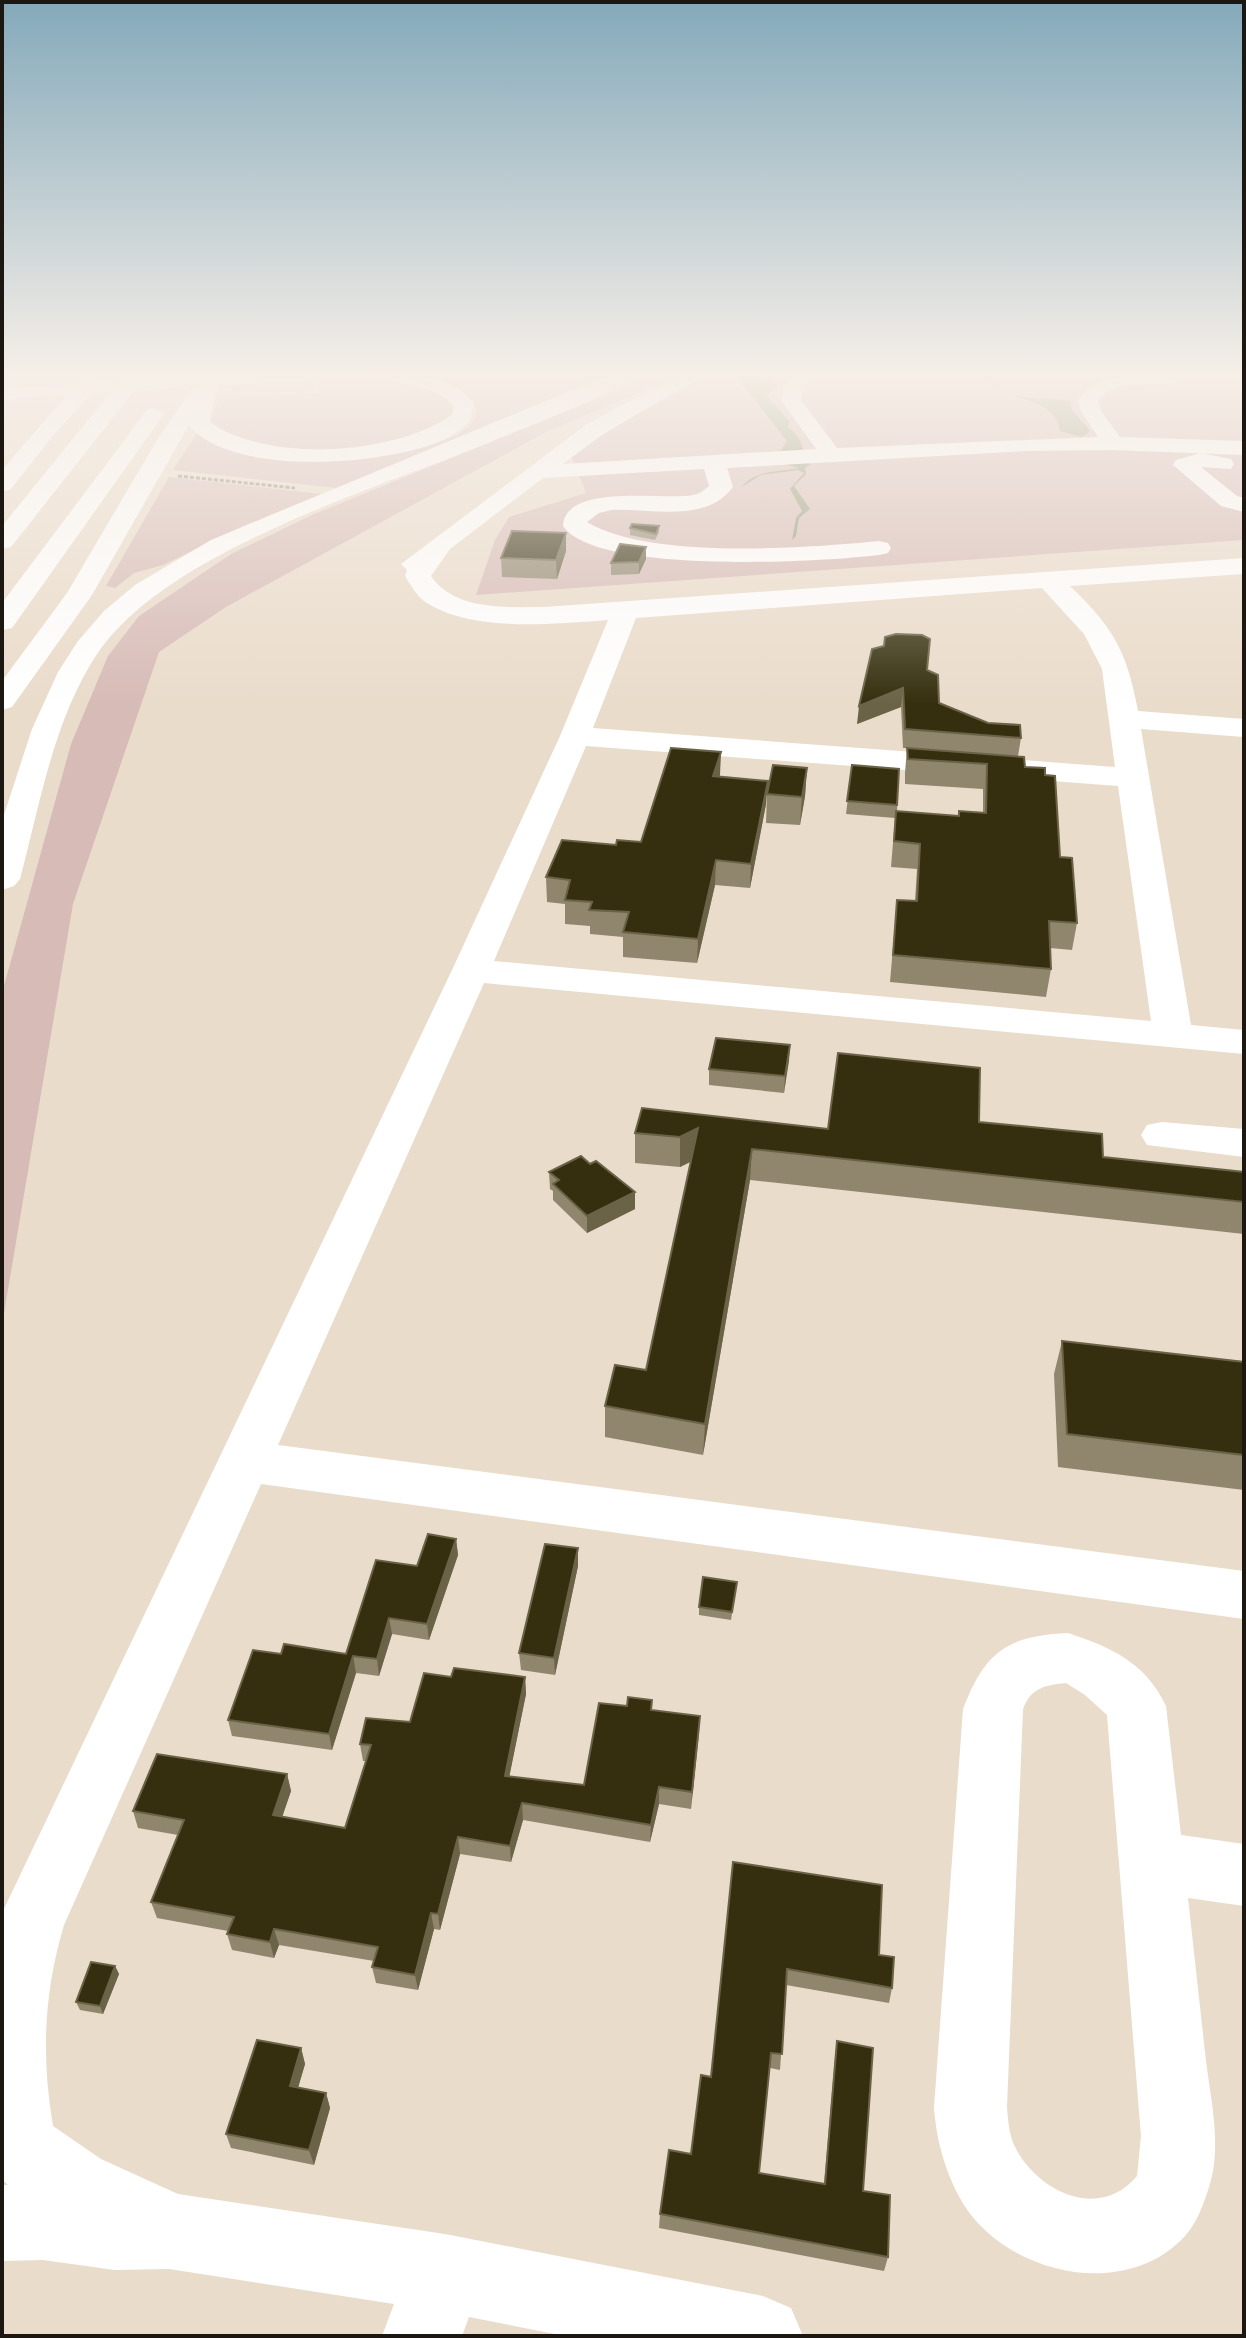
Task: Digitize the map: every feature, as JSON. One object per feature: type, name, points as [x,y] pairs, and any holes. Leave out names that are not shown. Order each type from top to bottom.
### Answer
[{"type":"main road","points":[[2,521],[29,485]]},
{"type":"main road","points":[[2,542],[48,485]]},
{"type":"main road","points":[[2,622],[102,485]]},
{"type":"main road","points":[[2,727],[142,485]]},
{"type":"main road","points":[[2,821],[88,645],[139,596],[220,546],[363,485]]},
{"type":"main road","points":[[520,485],[438,548],[420,558],[405,576],[406,586],[413,596],[456,614],[494,619],[1244,566]]},
{"type":"main road","points":[[720,485],[709,497],[682,503],[633,501],[600,504],[580,514],[575,526],[581,532],[609,541],[725,554],[802,555],[879,548]]},
{"type":"main road","points":[[1209,485],[1229,501],[1244,505]]},
{"type":"main road","points":[[1048,580],[1091,622],[1106,645],[1116,669],[1173,1035]]},
{"type":"main road","points":[[625,611],[575,736],[471,970],[17,1942],[18,1961],[10,2003],[12,2153],[54,2176],[131,2209],[169,2231],[434,2304],[763,2336]]},
{"type":"main road","points":[[2,701],[64,616]]},
{"type":"main road","points":[[1123,719],[1244,728]]},
{"type":"main road","points":[[2,879],[47,732]]},
{"type":"main road","points":[[575,736],[1133,778]]},
{"type":"main road","points":[[471,970],[1244,1042]]},
{"type":"main road","points":[[1162,1135],[1244,1143]]},
{"type":"main road","points":[[243,1461],[1244,1595]]},
{"type":"main road","points":[[1068,1658],[1096,1667],[1118,1684],[1136,1706],[1152,1862],[1178,2136],[1176,2176],[1159,2210],[1139,2225],[1129,2232],[1091,2239],[1050,2229],[1013,2204],[985,2168],[971,2127],[970,2087],[993,1709],[1000,1686],[1017,1669],[1040,1659],[1068,1658]]},
{"type":"main road","points":[[1152,1862],[1244,1875]]},
{"type":"main road","points":[[2,2223],[43,2222],[115,2232],[169,2231]]},
{"type":"path","points":[[140,489],[151,489],[154,485]]},
{"type":"path","points":[[264,485],[344,493]]},
{"type":"shaded area","points":[[164,485],[241,485],[321,494],[241,527],[163,565],[134,573],[115,588],[106,586]]},
{"type":"shaded area","points":[[311,485],[344,485],[337,488]]},
{"type":"shaded area","points":[[385,485],[449,485],[226,607],[159,652],[73,904],[2,1325],[2,993],[71,744],[108,656],[139,616],[231,554],[312,515]]},
{"type":"shaded area","points":[[583,485],[1244,485],[1244,540],[476,595],[495,540],[509,517],[586,493]]},
{"type":"shaded area","points":[[795,485],[810,509],[799,518],[796,536],[792,540],[796,518],[802,511],[790,489]]},
{"type":"building","points":[[632,524],[659,526],[656,534],[630,528]]},
{"type":"building","points":[[512,531],[566,533],[556,560],[501,558]]},
{"type":"building","points":[[620,544],[646,547],[639,562],[611,563]]},
{"type":"building","points":[[896,634],[922,635],[930,639],[927,670],[938,675],[939,703],[988,723],[1020,725],[1021,738],[905,729],[903,688],[859,706],[872,649],[884,646],[885,637]]},
{"type":"building","points":[[671,748],[721,752],[713,776],[768,781],[751,864],[716,860],[698,939],[623,932],[629,912],[589,910],[592,902],[565,900],[570,880],[546,877],[562,840],[616,845],[617,840],[641,842]]},
{"type":"building","points":[[907,748],[1024,757],[1025,767],[1045,768],[1045,775],[1055,776],[1060,857],[1072,858],[1077,923],[1049,921],[1051,969],[893,955],[897,900],[917,901],[920,844],[894,841],[896,811],[959,816],[959,811],[986,813],[987,764],[908,759]]},
{"type":"building","points":[[773,765],[807,768],[802,797],[767,794]]},
{"type":"building","points":[[852,765],[899,769],[897,805],[847,801]]},
{"type":"building","points":[[716,1038],[790,1045],[785,1076],[709,1069]]},
{"type":"building","points":[[838,1053],[980,1068],[979,1122],[1102,1134],[1103,1157],[1244,1172],[1244,1202],[752,1149],[705,1424],[605,1406],[615,1365],[646,1370],[698,1128],[680,1137],[635,1133],[642,1108],[828,1129]]},
{"type":"building","points":[[581,1156],[590,1164],[596,1161],[635,1192],[587,1216],[553,1184],[559,1180],[549,1172]]},
{"type":"building","points":[[1062,1341],[1244,1362],[1244,1455],[1067,1434]]},
{"type":"building","points":[[428,1534],[456,1539],[427,1624],[389,1618],[377,1659],[353,1656],[329,1734],[228,1720],[253,1650],[281,1654],[284,1644],[346,1654],[376,1560],[417,1566]]},
{"type":"building","points":[[545,1544],[578,1548],[554,1658],[519,1653]]},
{"type":"building","points":[[703,1577],[737,1582],[732,1612],[699,1607]]},
{"type":"building","points":[[454,1668],[525,1677],[505,1776],[584,1785],[599,1703],[627,1706],[628,1697],[652,1700],[651,1710],[700,1716],[692,1792],[659,1787],[651,1825],[522,1803],[510,1846],[458,1837],[438,1914],[431,1913],[415,1975],[372,1967],[378,1947],[274,1929],[270,1942],[227,1934],[234,1917],[151,1902],[184,1820],[133,1811],[157,1754],[287,1774],[273,1815],[345,1828],[371,1745],[360,1744],[366,1718],[410,1722],[424,1673],[451,1677]]},
{"type":"building","points":[[733,1862],[882,1885],[879,1955],[894,1957],[892,1988],[787,1969],[782,2054],[771,2053],[759,2173],[825,2184],[837,2041],[873,2048],[863,2191],[890,2195],[888,2257],[660,2214],[669,2150],[691,2154],[701,2075],[711,2077]]},
{"type":"building","points":[[91,1962],[115,1966],[100,2006],[76,2002]]},
{"type":"building","points":[[257,2040],[301,2048],[290,2086],[326,2093],[309,2150],[226,2134]]}]
